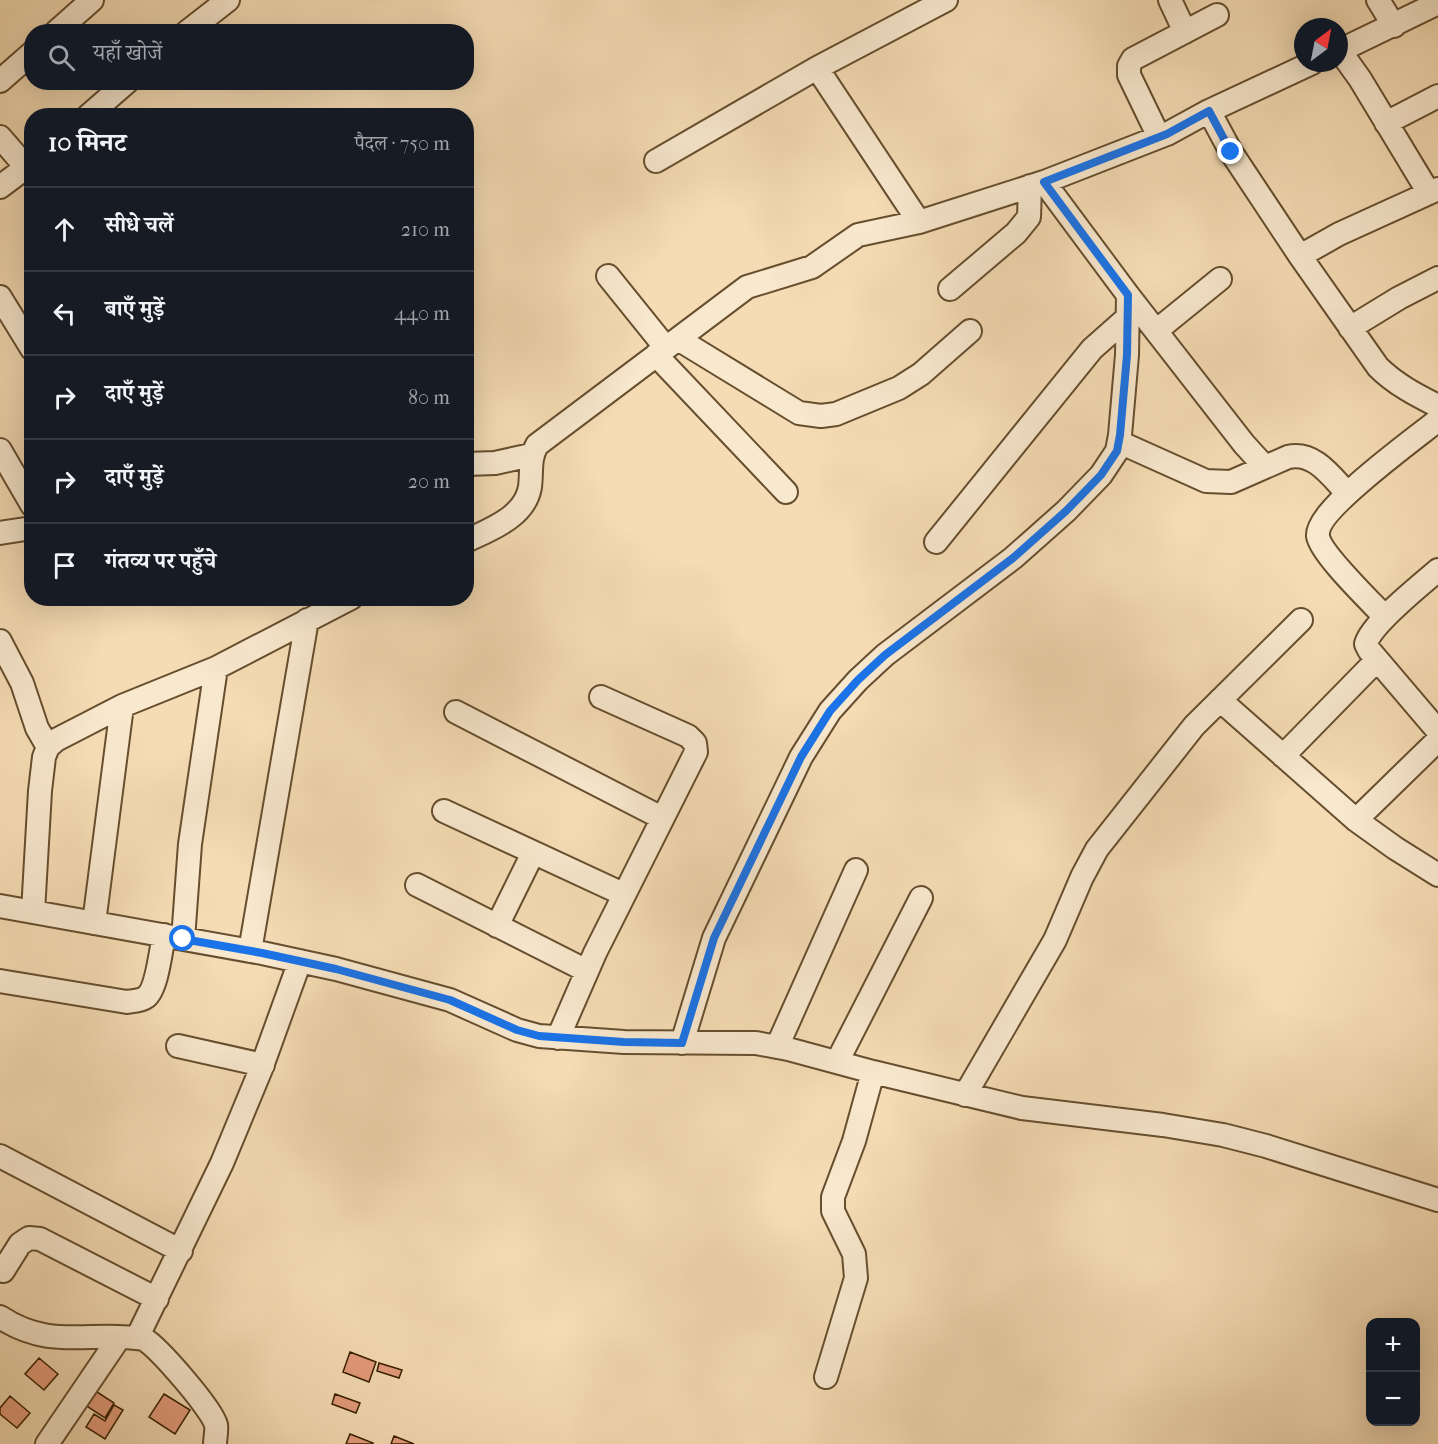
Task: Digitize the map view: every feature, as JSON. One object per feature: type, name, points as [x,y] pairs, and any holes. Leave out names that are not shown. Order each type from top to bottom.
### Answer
[{"type":"street","points":[[65,24],[92,0]]},
{"type":"street","points":[[197,24],[228,0]]},
{"type":"street","points":[[656,161],[817,68],[946,0]]},
{"type":"street","points":[[1170,0],[1185,32]]},
{"type":"street","points":[[1378,0],[1394,26]]},
{"type":"street","points":[[1348,47],[1438,3]]},
{"type":"street","points":[[1159,137],[1129,75],[1129,66],[1133,59],[1217,15]]},
{"type":"street","points":[[0,81],[24,61]]},
{"type":"street","points":[[1300,256],[1339,234],[1434,191],[1348,64]]},
{"type":"street","points":[[817,68],[919,222]]},
{"type":"street","points":[[474,537],[505,522],[523,504],[530,488],[531,455],[537,445],[747,287],[812,267],[858,235],[919,222],[1037,184],[1159,137],[1294,71]]},
{"type":"street","points":[[97,108],[118,90]]},
{"type":"street","points":[[1386,123],[1438,96]]},
{"type":"street","points":[[1209,111],[1231,152],[1378,367],[1409,392],[1438,406]]},
{"type":"street","points":[[0,136],[24,160]]},
{"type":"street","points":[[0,187],[24,169]]},
{"type":"street","points":[[950,289],[1016,233],[1029,217],[1037,184]]},
{"type":"street","points":[[1037,184],[1128,295],[1244,444],[1265,467]]},
{"type":"street","points":[[608,276],[786,492]]},
{"type":"street","points":[[1350,328],[1399,298],[1438,278]]},
{"type":"street","points":[[1156,331],[1220,279]]},
{"type":"street","points":[[682,1043],[714,938],[801,757],[830,711],[885,655],[1013,558],[1066,511],[1101,475],[1117,451],[1127,355],[1128,295]]},
{"type":"street","points":[[0,297],[24,337]]},
{"type":"street","points":[[936,542],[1092,349],[1126,318]]},
{"type":"street","points":[[667,347],[799,413],[821,416],[836,414],[899,388],[921,374],[970,331]]},
{"type":"street","points":[[1385,617],[1326,552],[1318,538],[1318,528],[1347,493],[1438,420]]},
{"type":"street","points":[[1119,442],[1206,481],[1231,482],[1288,457],[1305,456],[1319,464],[1347,493]]},
{"type":"street","points":[[0,450],[24,491]]},
{"type":"street","points":[[474,464],[495,463],[531,455]]},
{"type":"street","points":[[0,533],[24,529]]},
{"type":"street","points":[[1438,570],[1385,617],[1368,636],[1366,644],[1377,660],[1438,730]]},
{"type":"street","points":[[33,912],[40,791],[44,757],[48,747],[56,740],[122,706],[216,668],[335,606]]},
{"type":"street","points":[[250,951],[307,620]]},
{"type":"street","points":[[966,1095],[1055,940],[1082,877],[1097,849],[1194,726],[1301,620]]},
{"type":"street","points":[[0,641],[22,683],[36,728],[48,747]]},
{"type":"street","points":[[1283,756],[1377,660]]},
{"type":"street","points":[[0,981],[127,1002],[138,1001],[146,997],[152,989],[174,937],[216,668]]},
{"type":"street","points":[[558,1038],[623,894],[696,752],[695,743],[688,736],[601,697]]},
{"type":"street","points":[[1220,700],[1356,820],[1438,875]]},
{"type":"street","points":[[94,923],[122,706]]},
{"type":"street","points":[[456,712],[662,818]]},
{"type":"street","points":[[1356,820],[1438,740]]},
{"type":"street","points":[[444,811],[623,894]]},
{"type":"street","points":[[497,926],[533,853]]},
{"type":"street","points":[[777,1047],[856,870]]},
{"type":"street","points":[[417,885],[587,971]]},
{"type":"street","points":[[837,1062],[921,898]]},
{"type":"street","points":[[0,906],[300,961],[450,1000],[517,1030],[558,1038],[682,1043],[756,1043],[1022,1108],[1163,1125],[1223,1136],[1266,1146],[1438,1200]]},
{"type":"street","points":[[47,1444],[157,1299],[222,1163],[263,1065],[300,961]]},
{"type":"street","points":[[178,1046],[263,1065]]},
{"type":"street","points":[[826,1377],[856,1278],[854,1254],[833,1210],[833,1197],[854,1141],[873,1072]]},
{"type":"street","points":[[0,1156],[181,1251]]},
{"type":"street","points":[[3,1271],[20,1244],[29,1238],[40,1239],[157,1299]]},
{"type":"street","points":[[0,1317],[26,1332],[45,1337],[128,1338],[151,1343],[207,1410],[216,1425],[215,1444]]},
{"type":"building","points":[[350,1352],[376,1362],[369,1382],[343,1372]]},
{"type":"building","points":[[39,1358],[58,1374],[44,1390],[25,1374]]},
{"type":"building","points":[[379,1363],[402,1370],[399,1378],[377,1371]]},
{"type":"building","points":[[94,1390],[114,1403],[105,1418],[85,1405]]},
{"type":"building","points":[[164,1394],[190,1410],[175,1434],[149,1417]]},
{"type":"building","points":[[335,1394],[360,1403],[356,1413],[332,1404]]},
{"type":"building","points":[[10,1396],[30,1413],[17,1428],[0,1414],[0,1408]]},
{"type":"building","points":[[114,1405],[123,1410],[105,1439],[86,1427],[94,1414],[105,1421]]},
{"type":"building","points":[[350,1434],[373,1443],[346,1444]]},
{"type":"building","points":[[394,1436],[414,1444],[391,1444]]},
{"type":"route","points":[[183,939],[336,969],[450,1000],[517,1030],[539,1036],[624,1042],[682,1043],[714,938],[801,757],[830,711],[885,655],[1013,558],[1066,511],[1101,475],[1117,451],[1127,355],[1128,295],[1044,182],[1167,134],[1209,111],[1231,152]]}]
